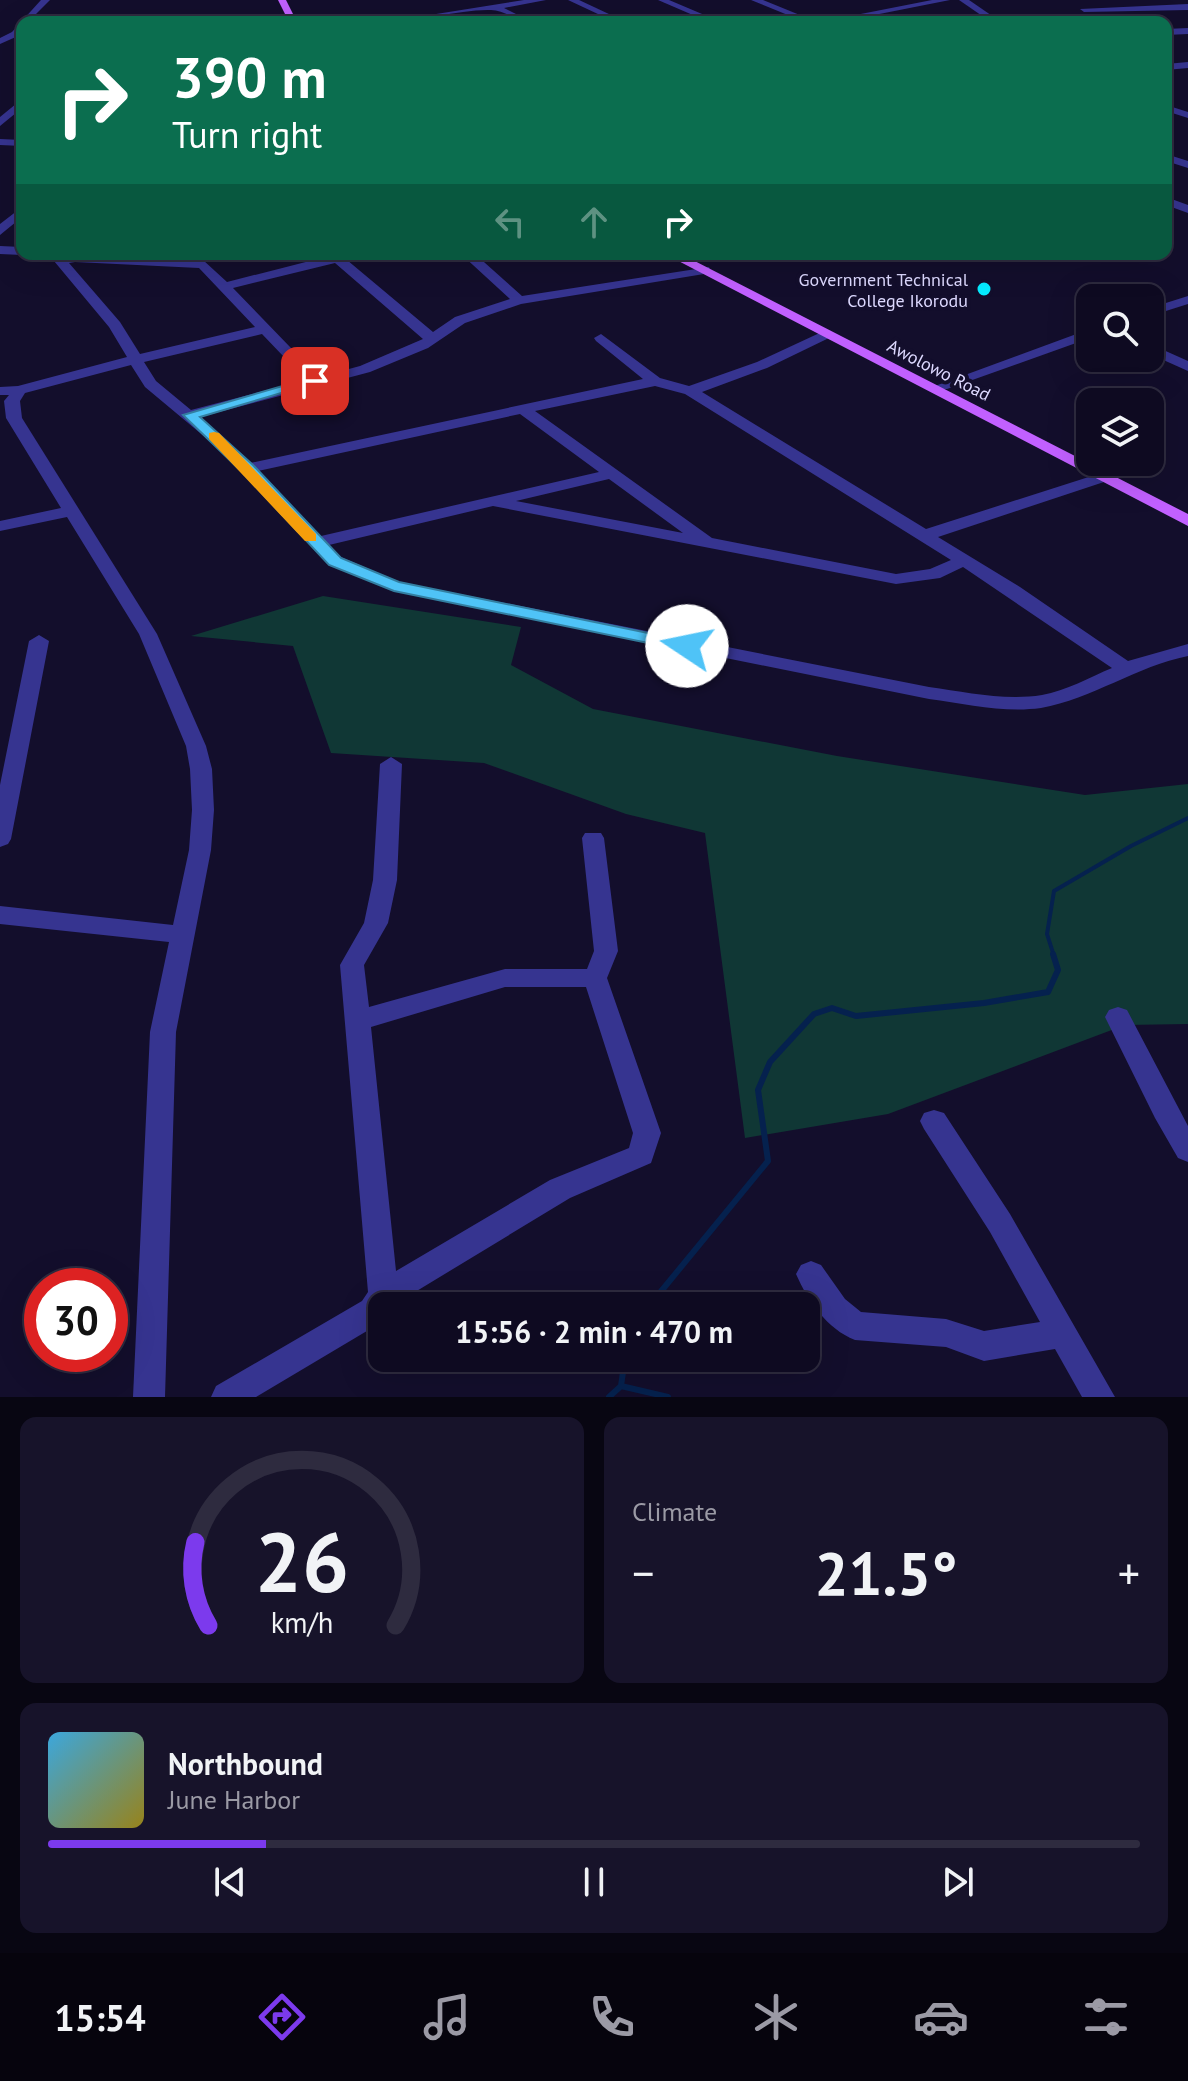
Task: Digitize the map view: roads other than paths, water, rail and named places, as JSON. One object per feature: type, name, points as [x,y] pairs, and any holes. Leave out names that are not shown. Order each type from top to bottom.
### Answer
[{"type":"main road","name":"Awolowo Road","points":[[683,260],[1076,453]]},
{"type":"main road","name":"Awolowo Road","points":[[697,260],[826,334],[1188,521]]},
{"type":"main road","name":"Awolowo Road","points":[[1121,476],[1188,510]]},
{"type":"street","points":[[30,16],[46,0]]},
{"type":"street","points":[[436,16],[542,0]]},
{"type":"street","points":[[572,0],[608,16]]},
{"type":"street","points":[[662,0],[702,16]]},
{"type":"street","points":[[755,0],[797,16]]},
{"type":"street","points":[[865,16],[946,0]]},
{"type":"street","points":[[963,0],[989,16]]},
{"type":"street","points":[[1140,0],[1151,8]]},
{"type":"street","points":[[768,5],[784,2]]},
{"type":"street","points":[[1093,16],[1081,7],[1188,7]]},
{"type":"street","points":[[497,8],[515,16]]},
{"type":"street","points":[[0,123],[16,109]]},
{"type":"street","points":[[0,231],[16,216]]},
{"type":"street","points":[[65,260],[60,261],[115,325],[150,384],[175,408],[190,415],[248,468],[335,561],[394,586],[929,693],[991,701],[1058,698],[1124,667],[1188,650]]},
{"type":"street","points":[[124,260],[197,263],[208,267],[315,381]]},
{"type":"street","points":[[225,286],[329,260]]},
{"type":"street","points":[[339,260],[431,338]]},
{"type":"street","points":[[474,260],[519,300]]},
{"type":"street","points":[[190,415],[365,369],[415,349],[460,320],[519,300],[704,270]]},
{"type":"street","points":[[1164,308],[1188,300]]},
{"type":"street","points":[[0,391],[20,390],[135,358],[264,329]]},
{"type":"street","points":[[690,391],[762,365],[826,334]]},
{"type":"street","points":[[601,338],[655,381],[690,391],[1014,591],[1124,667]]},
{"type":"street","points":[[942,386],[1076,338]]},
{"type":"street","points":[[1164,355],[1188,367]]},
{"type":"street","points":[[248,468],[655,381]]},
{"type":"street","points":[[20,390],[12,401],[14,418],[151,643],[196,746],[203,792],[200,850],[163,1032],[149,1397]]},
{"type":"street","points":[[525,411],[710,544]]},
{"type":"street","points":[[315,543],[610,474]]},
{"type":"street","points":[[923,536],[1104,477]]},
{"type":"street","points":[[495,502],[896,579],[934,574],[964,560]]},
{"type":"street","points":[[0,526],[69,511]]},
{"type":"street","points":[[0,839],[39,641]]},
{"type":"street","points":[[383,1292],[352,965],[376,923],[385,880],[391,764]]},
{"type":"street","points":[[386,1292],[560,1189],[641,1155],[647,1133],[595,978],[606,951],[593,838]]},
{"type":"street","points":[[0,915],[182,935]]},
{"type":"street","points":[[359,1020],[505,978],[595,978]]},
{"type":"street","points":[[1118,1017],[1164,1110],[1188,1150]]},
{"type":"street","points":[[934,1121],[1000,1223],[1099,1397]]},
{"type":"street","points":[[811,1274],[834,1309],[855,1326],[946,1333],[984,1346],[1062,1333]]},
{"type":"street","points":[[227,1397],[368,1314]]},
{"type":"waterway","points":[[1054,956],[1047,934],[1054,891],[1131,846],[1188,818]]},
{"type":"waterway","points":[[660,1292],[768,1161],[758,1090],[770,1062],[814,1014],[832,1008],[856,1016],[984,1003],[1048,992],[1058,970],[1053,954]]},
{"type":"waterway","points":[[621,1386],[623,1372]]},
{"type":"waterway","points":[[609,1397],[621,1386]]},
{"type":"waterway","points":[[621,1386],[668,1397]]},
{"type":"place","name":"Government Technical College Ikorodu","points":[[984,289]]}]
